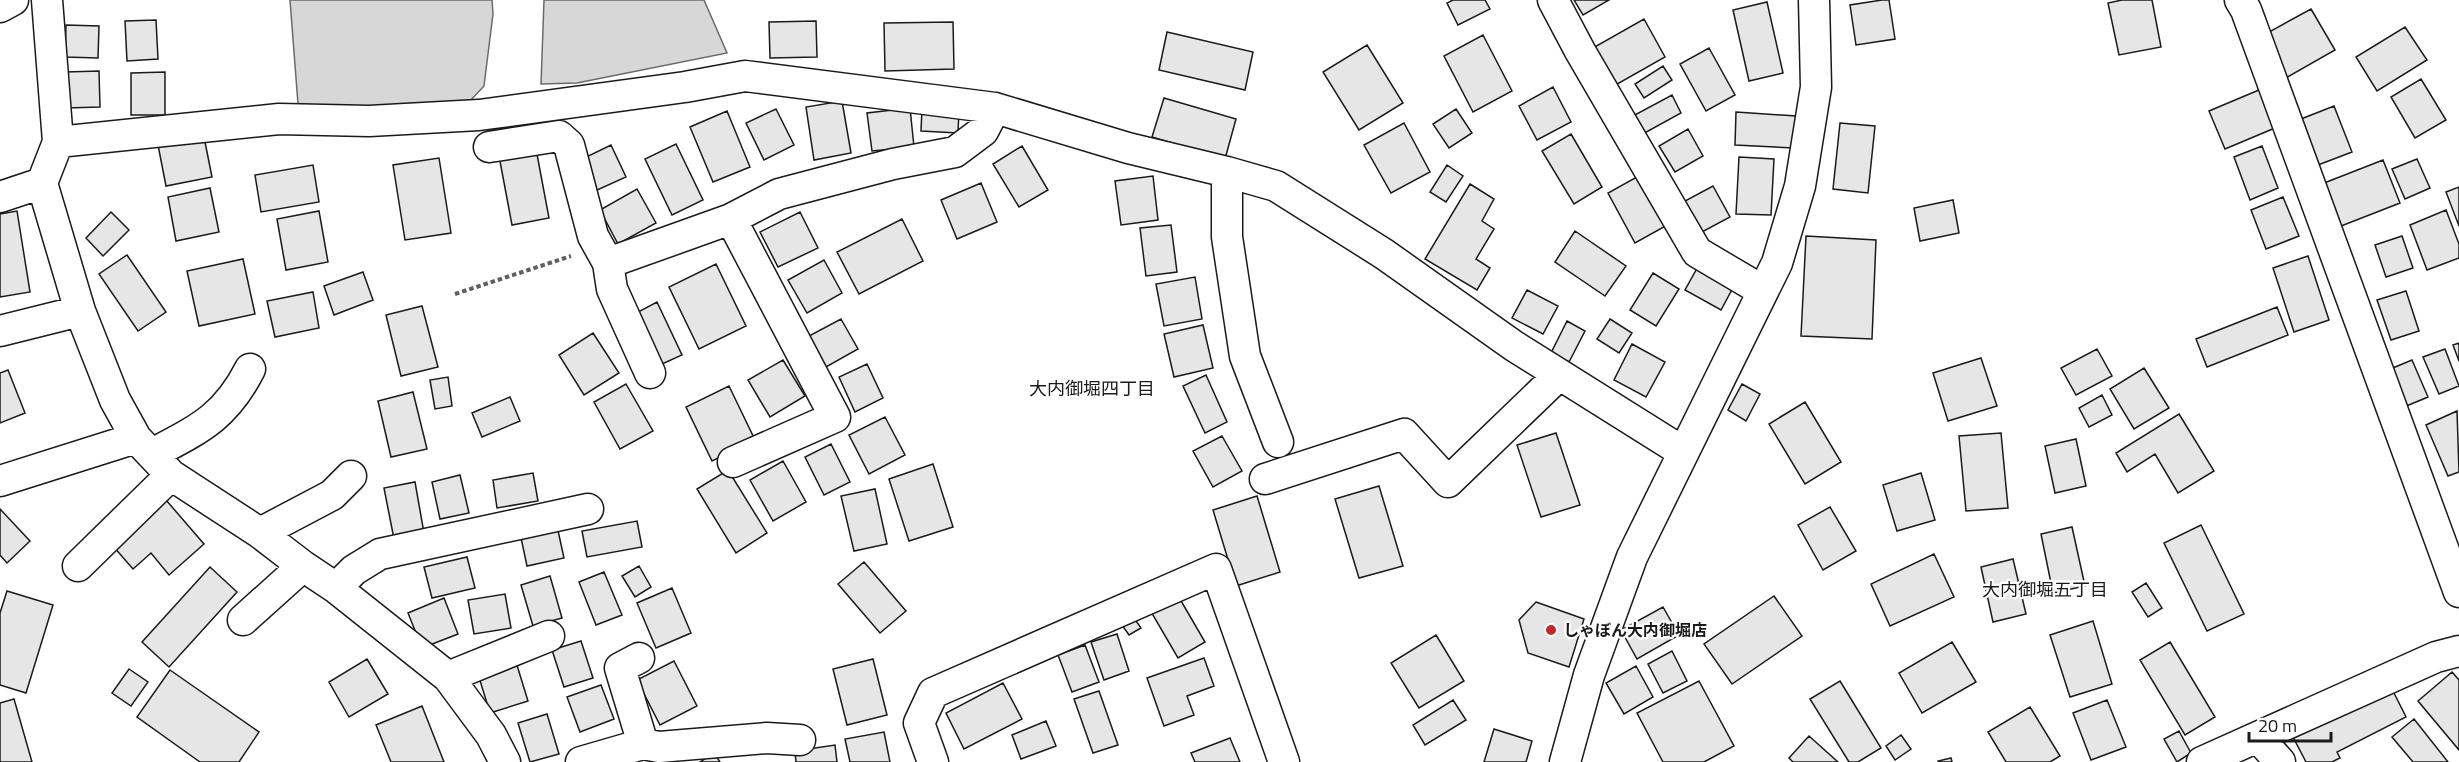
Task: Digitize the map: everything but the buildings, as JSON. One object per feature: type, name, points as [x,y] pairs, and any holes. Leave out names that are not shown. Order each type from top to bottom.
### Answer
[{"type":"street","points":[[0,7],[13,0]]},
{"type":"street","points":[[47,0],[58,142],[42,183],[80,311],[115,400],[153,455],[336,588],[448,677],[491,735],[505,762]]},
{"type":"street","points":[[1553,0],[1580,51],[1697,252],[1763,291]]},
{"type":"street","points":[[1565,762],[1589,675],[1632,557],[1777,262],[1800,186],[1816,87],[1814,0]]},
{"type":"street","points":[[2240,0],[2246,10],[2459,592]]},
{"type":"street","points":[[58,142],[279,118],[369,121],[479,115],[685,87],[745,76],[995,108],[1128,148],[1276,186],[1384,254],[1514,346],[1683,452]]},
{"type":"street","points":[[593,254],[731,219],[779,194],[893,164],[955,152],[983,131],[995,108]]},
{"type":"street","points":[[489,147],[559,136],[569,145],[593,236],[593,254],[612,289],[650,373]]},
{"type":"street","points":[[1227,172],[1227,237],[1245,356],[1278,442]]},
{"type":"street","points":[[0,197],[42,183]]},
{"type":"street","points":[[731,219],[835,417],[733,462]]},
{"type":"street","points":[[0,331],[80,311]]},
{"type":"street","points":[[0,481],[153,455],[190,434],[221,412],[239,391],[250,369]]},
{"type":"street","points":[[1265,479],[1404,434],[1448,482],[1559,375]]},
{"type":"street","points":[[78,566],[153,455]]},
{"type":"street","points":[[260,533],[332,495],[351,476]]},
{"type":"street","points":[[336,588],[354,570],[380,555],[588,509]]},
{"type":"street","points":[[243,620],[303,566]]},
{"type":"street","points":[[933,762],[919,723],[933,693],[1216,569],[1284,762]]},
{"type":"street","points":[[448,677],[537,650]]},
{"type":"street","points":[[2202,762],[2436,657],[2459,651]]},
{"type":"street","points":[[639,658],[620,668],[655,751]]},
{"type":"street","points":[[581,762],[655,751],[769,727],[800,740]]},
{"type":"street","points":[[2258,737],[2280,762]]},
{"type":"path","points":[[455,294],[593,254]]},
{"type":"shaded area","points":[[290,0],[492,0],[493,14],[484,86],[469,102],[349,113],[298,104]]},
{"type":"shaded area","points":[[544,0],[704,0],[727,53],[577,83],[541,84]]},
{"type":"place","name":"しゃぼん大内御堀店","points":[[1551,630]]},
{"type":"district","name":"大内御堀四丁目","points":[[1092,389]]},
{"type":"district","name":"大内御堀五丁目","points":[[2045,590]]}]
